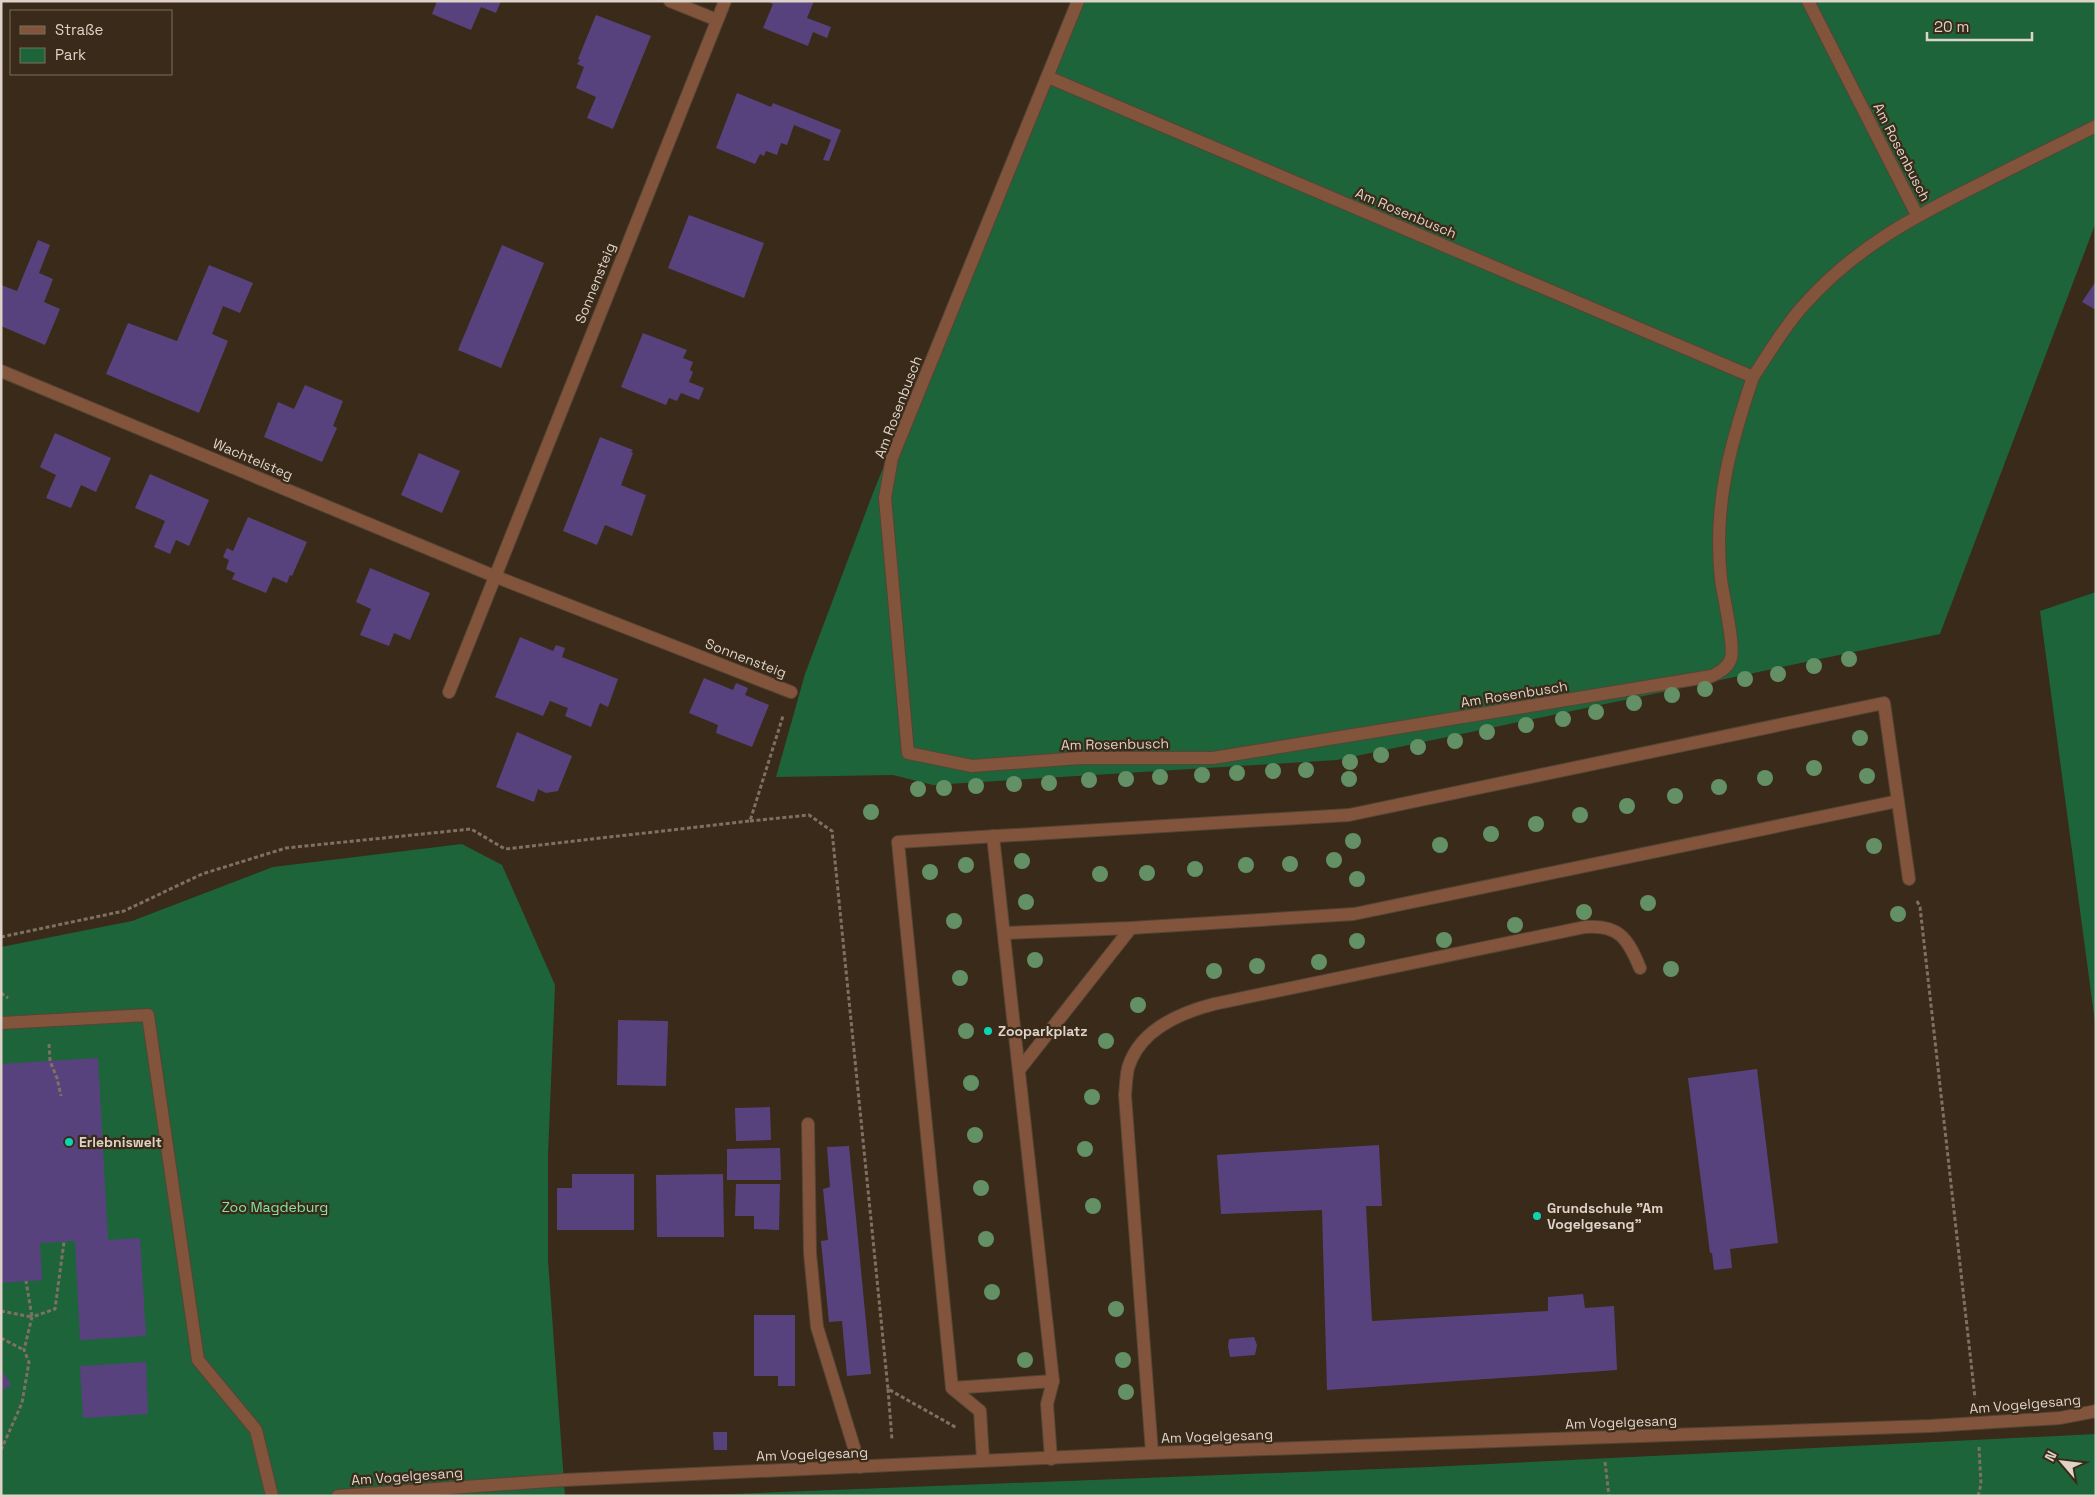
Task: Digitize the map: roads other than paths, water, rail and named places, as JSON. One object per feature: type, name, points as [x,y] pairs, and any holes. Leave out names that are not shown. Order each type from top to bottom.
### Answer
[{"type":"street","points":[[670,1],[717,20]]},
{"type":"street","name":"Sonnensteig","points":[[449,692],[725,1]]},
{"type":"street","name":"Am Rosenbusch","points":[[1078,1],[892,458],[885,498],[908,753],[972,766],[1080,758],[1214,758],[1712,676],[1728,665],[1732,653],[1721,579],[1720,513],[1723,482],[1730,450],[1753,377],[1784,330],[1803,306],[1829,280],[1880,238],[1917,215],[1808,1]]},
{"type":"street","name":"Am Rosenbusch","points":[[1048,77],[1753,377]]},
{"type":"street","points":[[1917,215],[2096,126]]},
{"type":"street","name":"Wachtelsteg","points":[[1,371],[494,576]]},
{"type":"street","name":"Sonnensteig","points":[[494,576],[791,692]]},
{"type":"street","points":[[983,1460],[980,1411],[952,1388],[898,842],[1349,815],[1884,703],[1908,879]]},
{"type":"street","points":[[1004,933],[1131,928],[1354,914],[1898,801]]},
{"type":"street","points":[[993,836],[1053,1381],[1047,1404],[1051,1459]]},
{"type":"street","points":[[1152,1453],[1125,1095],[1129,1066],[1143,1040],[1165,1024],[1203,1006],[1585,927],[1602,927],[1623,937],[1630,944],[1640,968]]},
{"type":"street","points":[[1019,1070],[1131,928]]},
{"type":"street","points":[[1,1023],[148,1015],[198,1360],[256,1430],[272,1496]]},
{"type":"street","points":[[808,1124],[810,1253],[817,1327],[860,1468]]},
{"type":"street","points":[[952,1388],[1053,1381]]},
{"type":"street","name":"Am Vogelgesang","points":[[338,1496],[564,1480],[860,1468],[983,1460],[1051,1459],[1152,1453],[1978,1423],[2060,1418],[2096,1411]]},
{"type":"place","name":"Zooparkplatz","points":[[988,1031]]},
{"type":"place","name":"Erlebniswelt","points":[[69,1142]]},
{"type":"place","name":"Grundschule \"Am Vogelgesang\"","points":[[1537,1216]]},
{"type":"park label","name":"Zoo Magdeburg","points":[[275,1207]]}]
